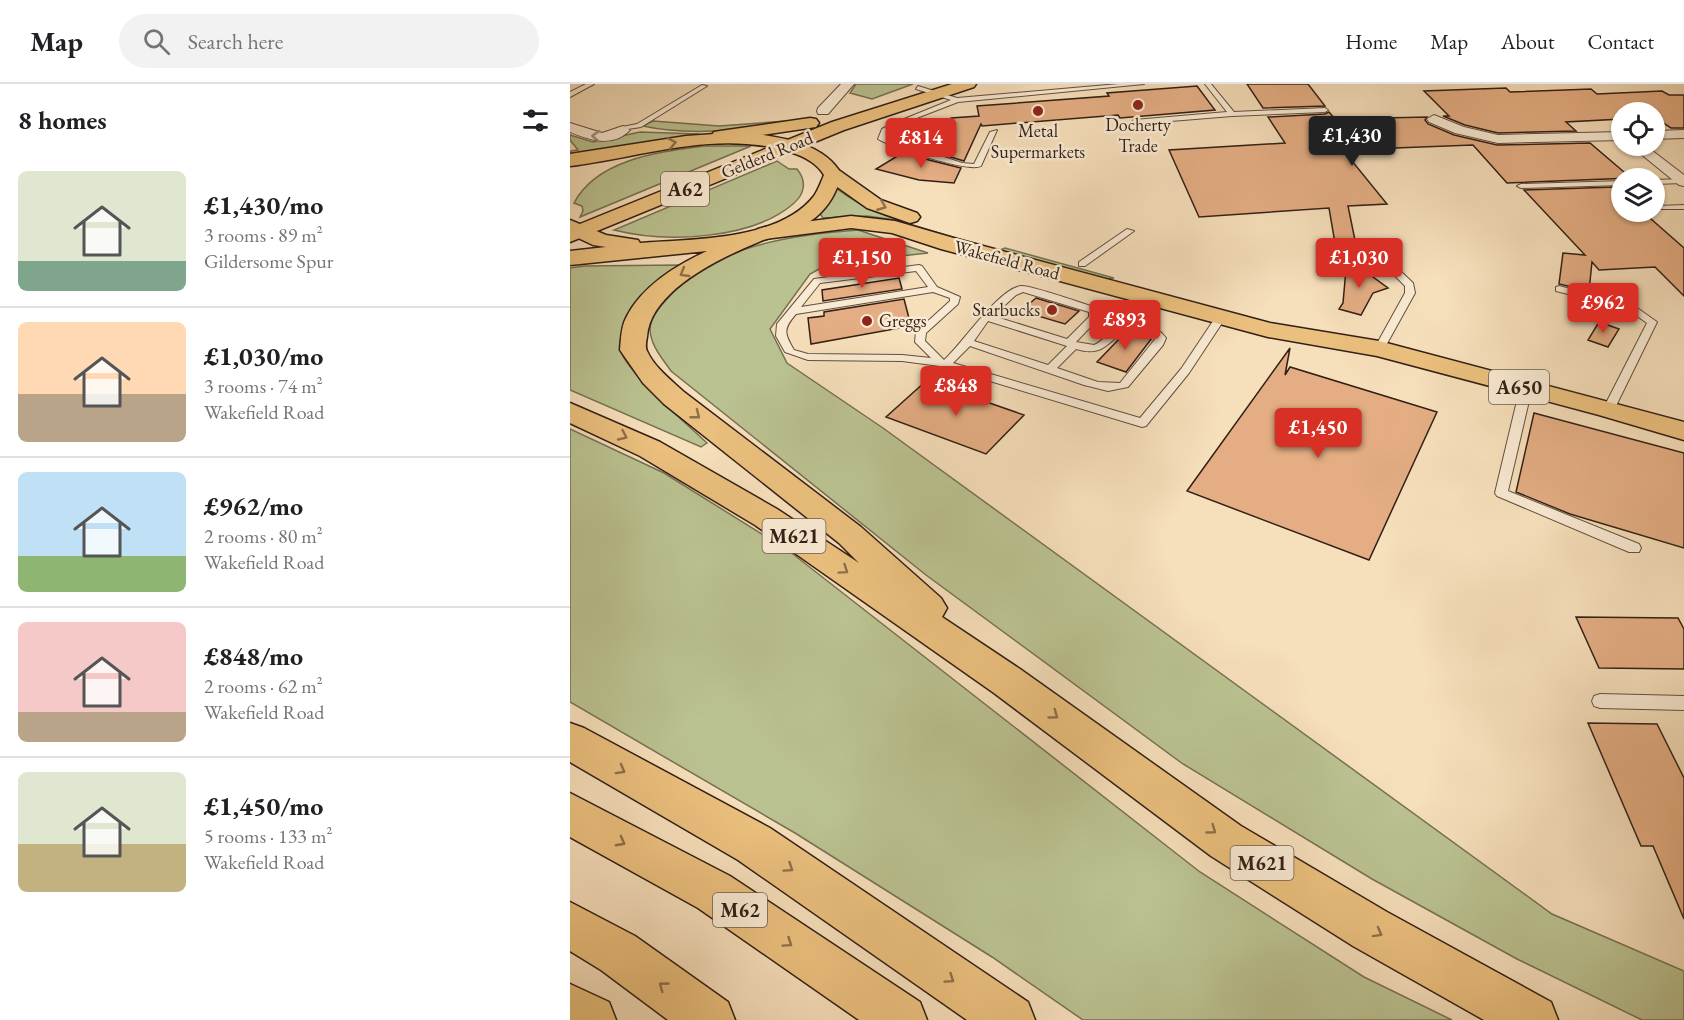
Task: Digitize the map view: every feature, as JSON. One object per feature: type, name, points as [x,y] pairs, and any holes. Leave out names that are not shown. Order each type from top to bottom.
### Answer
[{"type":"main road","name":"Gelderd Road","points":[[782,143],[829,109],[928,89],[968,84]]},
{"type":"main road","name":"Gelderd Road","points":[[572,229],[782,143],[872,116],[928,89]]},
{"type":"main road","points":[[572,169],[625,153],[678,141],[720,136],[829,109]]},
{"type":"main road","points":[[570,258],[652,249],[698,247],[760,234],[784,226],[815,209],[827,195],[831,171],[845,134],[872,116]]},
{"type":"main road","points":[[720,136],[759,138],[782,143]]},
{"type":"main road","name":"Wakefield Road","points":[[782,143],[812,155],[874,204],[908,216],[1082,264],[1225,311],[1268,330],[1379,349],[1684,431]]},
{"type":"main road","name":"Wakefield Road","points":[[760,234],[814,225],[851,222],[895,227],[949,244],[1225,311]]},
{"type":"main road","points":[[572,229],[601,240],[652,249]]},
{"type":"main road","name":"M621","points":[[760,234],[681,274],[664,286],[637,320],[633,350],[652,377],[674,398],[850,535],[1007,681]]},
{"type":"main road","name":"M621","points":[[570,412],[650,449],[766,517],[1007,681],[1226,841],[1370,929],[1533,1020]]},
{"type":"main road","points":[[570,741],[754,844],[1010,1020]]},
{"type":"main road","name":"M62","points":[[570,814],[714,892],[902,1020]]},
{"type":"main road","points":[[570,925],[618,953],[710,1020]]},
{"type":"main road","points":[[570,1009],[591,1020]]},
{"type":"street","points":[[829,109],[848,84]]},
{"type":"street","points":[[1434,119],[1460,130],[1498,139],[1611,136]]},
{"type":"street","points":[[570,127],[591,138],[617,134],[623,130],[601,122]]},
{"type":"street","points":[[1665,135],[1684,134]]},
{"type":"street","points":[[1651,156],[1683,181]]},
{"type":"lane","points":[[570,95],[591,84]]},
{"type":"lane","points":[[994,132],[977,166],[961,165],[882,139],[885,131],[894,125],[957,100],[1141,84]]},
{"type":"lane","points":[[1208,84],[1232,114]]},
{"type":"lane","points":[[621,128],[639,126],[704,86]]},
{"type":"lane","points":[[928,89],[957,100]]},
{"type":"lane","points":[[1134,122],[1232,114],[1325,110]]},
{"type":"lane","points":[[1665,182],[1683,181]]},
{"type":"lane","points":[[1521,186],[1611,183]]},
{"type":"lane","points":[[1665,208],[1684,207]]},
{"type":"lane","points":[[1082,264],[1130,231]]},
{"type":"lane","points":[[1379,247],[1386,262],[1410,285],[1410,293],[1379,349]]},
{"type":"lane","points":[[933,289],[919,268],[899,268],[817,280],[782,324],[780,336],[790,352],[808,357],[902,358],[943,363],[1142,423],[1185,371],[1225,311]]},
{"type":"lane","points":[[1559,288],[1630,307],[1652,322],[1609,409]]},
{"type":"lane","points":[[793,311],[933,289],[955,297],[955,302],[921,332],[920,342],[943,363]]},
{"type":"lane","points":[[943,363],[967,342],[986,317],[1013,293],[1022,290],[1094,310],[1095,318],[1050,369]]},
{"type":"lane","points":[[967,342],[1101,387],[1118,388],[1124,385],[1160,343],[1161,338],[1157,332],[1146,328],[1126,327],[1118,330],[1098,348],[1088,349],[986,317]]},
{"type":"lane","points":[[1526,388],[1501,493],[1634,548]]},
{"type":"lane","points":[[1600,701],[1684,703]]},
{"type":"green space","points":[[856,84],[913,84],[872,99],[850,93]]},
{"type":"green space","points":[[800,120],[761,127],[701,132],[643,126],[653,121],[719,126]]},
{"type":"green space","points":[[640,132],[699,134],[623,148],[570,154],[570,151],[578,150],[570,140],[570,135],[593,142]]},
{"type":"green space","points":[[704,146],[751,146],[580,217],[583,211],[582,206],[574,203],[584,188],[613,167],[649,155]]},
{"type":"green space","points":[[777,161],[789,169],[797,169],[802,178],[802,192],[793,204],[775,216],[754,225],[707,235],[682,237],[635,234],[614,230]]},
{"type":"green space","points":[[836,188],[868,208],[978,245],[889,219],[867,216],[823,218],[818,211]]},
{"type":"green space","points":[[858,230],[928,253],[828,264],[810,274],[770,329],[787,363],[883,428],[1552,914],[1684,971],[1684,1020],[1642,1020],[1517,959],[1372,879],[1183,764],[926,575],[671,371],[658,352],[652,341],[650,330],[656,313],[686,281],[707,266],[755,246],[807,235]]},
{"type":"green space","points":[[1005,248],[1114,278],[1106,279],[1000,252]]},
{"type":"green space","points":[[680,265],[650,286],[634,303],[623,324],[620,348],[633,371],[707,443],[701,447],[570,390],[570,268]]},
{"type":"green space","points":[[570,429],[664,473],[789,551],[1200,872],[1364,977],[1452,1020],[1083,1020],[992,957],[795,833],[570,702]]},
{"type":"building","points":[[1247,84],[1308,84],[1325,106],[1263,108]]},
{"type":"building","points":[[1197,86],[1215,110],[1120,118],[1118,115],[982,126],[981,124],[964,161],[934,152],[951,118],[979,116],[977,106],[1109,96],[1107,93]]},
{"type":"building","points":[[1506,88],[1510,92],[1591,89],[1597,94],[1662,91],[1669,95],[1684,95],[1684,128],[1671,128],[1665,124],[1665,102],[1611,102],[1611,120],[1566,122],[1576,131],[1498,133],[1465,125],[1443,116],[1449,116],[1424,91]]},
{"type":"building","points":[[1329,112],[1335,119],[1427,117],[1425,120],[1428,124],[1454,135],[1497,145],[1590,143],[1619,168],[1611,168],[1611,179],[1507,183],[1473,145],[1343,150],[1387,204],[1348,206],[1357,250],[1336,249],[1329,208],[1199,217],[1169,150],[1285,143],[1268,117]]},
{"type":"building","points":[[904,152],[961,168],[954,183],[919,180],[876,169]]},
{"type":"building","points":[[1611,187],[1611,222],[1654,222],[1684,248],[1684,296],[1655,267],[1599,270],[1592,262],[1589,291],[1559,284],[1563,253],[1585,255],[1524,190]]},
{"type":"building","points":[[1347,258],[1388,288],[1373,293],[1361,315],[1339,309],[1343,303]]},
{"type":"building","points":[[899,278],[902,289],[823,301],[822,290]]},
{"type":"building","name":"Starbucks","points":[[1036,298],[1079,311],[1065,324],[1021,311]]},
{"type":"building","points":[[904,299],[911,326],[811,344],[808,318],[824,316],[824,312]]},
{"type":"building","points":[[1599,322],[1619,329],[1608,347],[1588,340]]},
{"type":"building","points":[[1133,332],[1152,338],[1126,372],[1097,362],[1120,338],[1125,338]]},
{"type":"building","points":[[1290,348],[1285,375],[1290,367],[1437,412],[1369,560],[1187,491]]},
{"type":"building","points":[[926,381],[1024,415],[986,454],[886,417]]},
{"type":"building","points":[[1534,413],[1684,453],[1684,548],[1570,514],[1516,492]]},
{"type":"building","points":[[1576,617],[1678,618],[1684,629],[1684,669],[1599,668]]},
{"type":"building","points":[[1588,723],[1657,724],[1684,778],[1684,919],[1653,846],[1641,846]]},
{"type":"place","name":"Docherty Trade","points":[[1138,105]]},
{"type":"place","name":"Metal Supermarkets","points":[[1038,111]]},
{"type":"place","name":"Starbucks","points":[[1052,310]]},
{"type":"place","name":"Greggs","points":[[867,321]]}]
